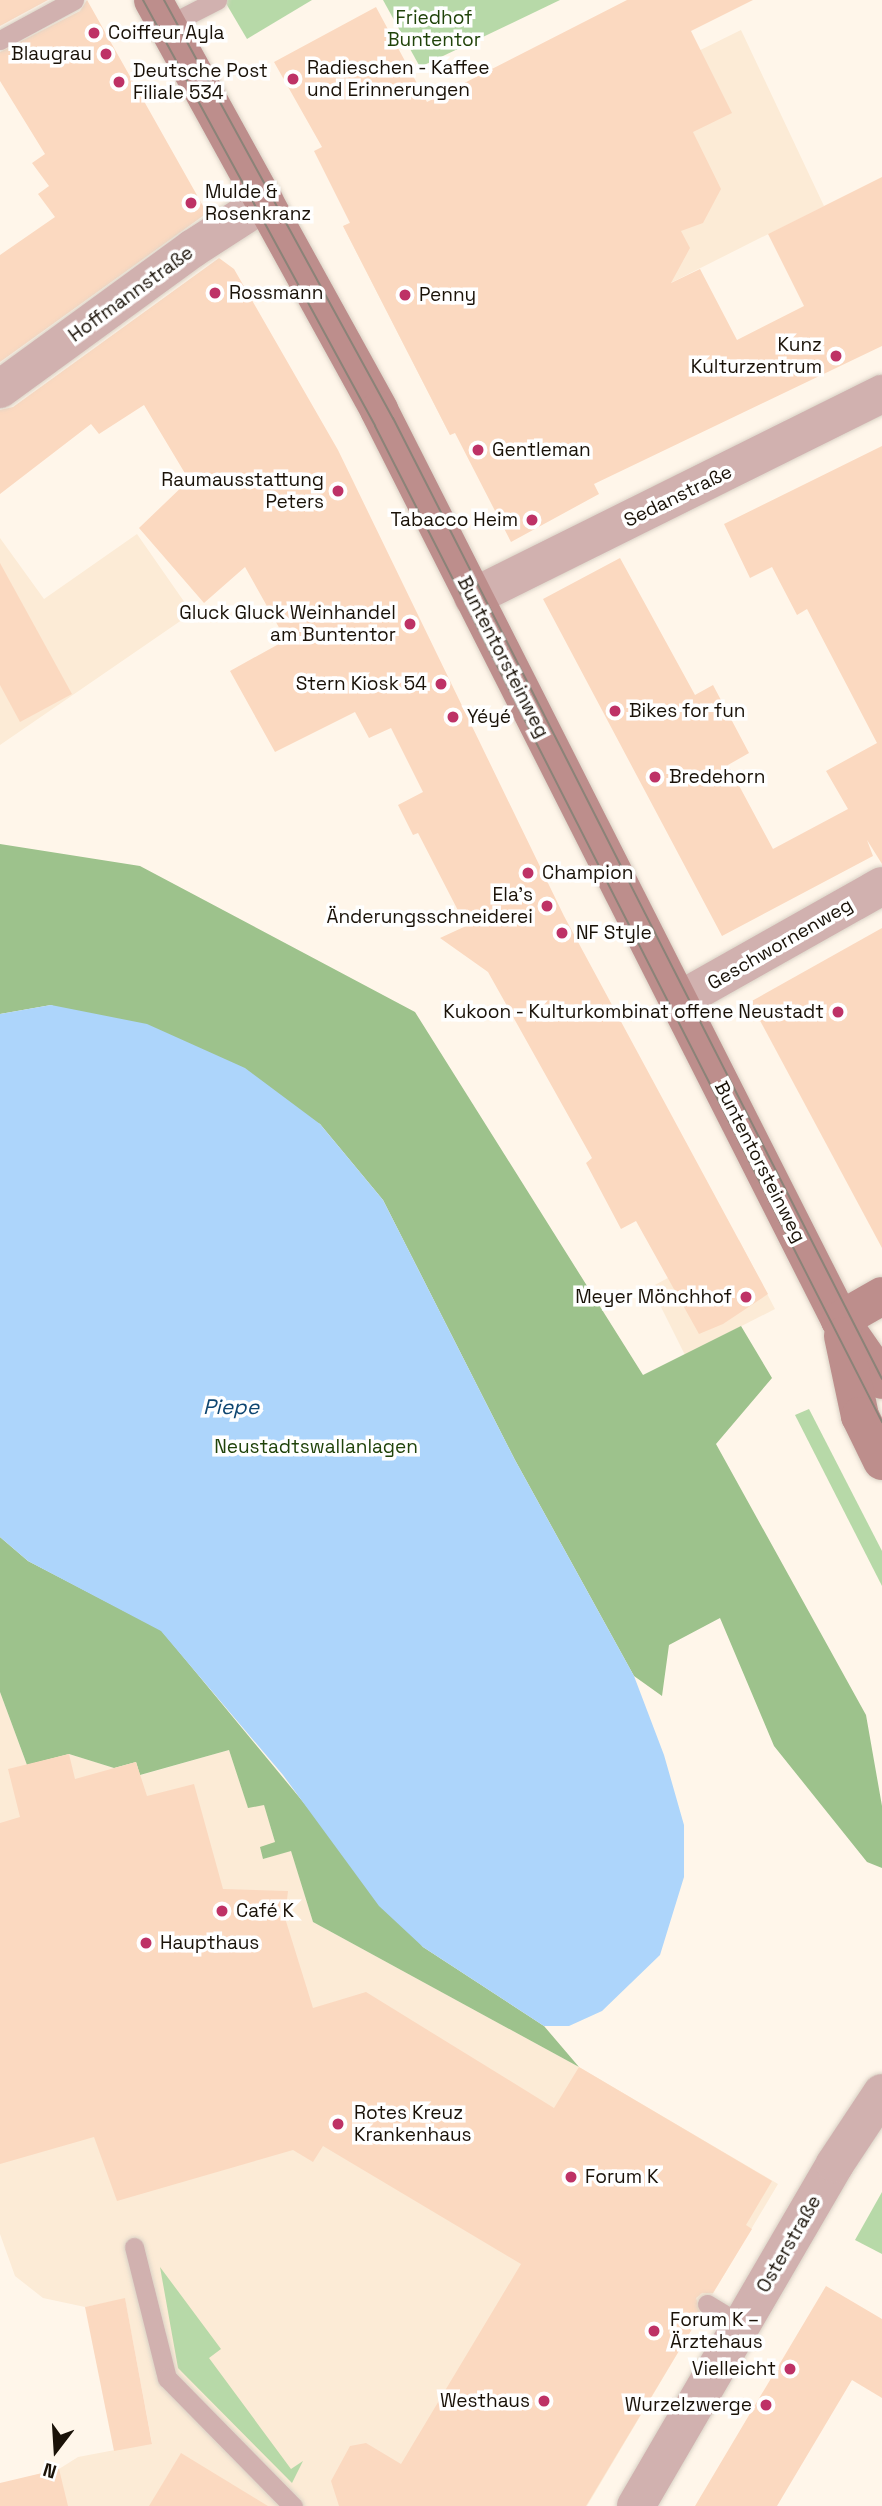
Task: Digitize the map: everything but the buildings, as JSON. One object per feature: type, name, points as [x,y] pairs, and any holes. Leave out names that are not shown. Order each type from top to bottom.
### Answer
[{"type":"street","name":"Buntentorsteinweg","points":[[161,12],[379,410],[840,1320],[882,1380]]},
{"type":"street","name":"Hoffmannstraße","points":[[0,389],[192,249],[265,202]]},
{"type":"street","name":"Sedanstraße","points":[[473,597],[882,394]]},
{"type":"street","name":"Geschwornenweg","points":[[678,1002],[882,886]]},
{"type":"street","points":[[840,1320],[882,1296]]},
{"type":"street","name":"Buntentorsteinweg","points":[[840,1320],[860,1416],[882,1461]]},
{"type":"street","name":"Osterstraße","points":[[636,2506],[835,2164],[882,2093]]},
{"type":"lane","points":[[0,40],[74,0]]},
{"type":"lane","points":[[161,12],[217,0]]},
{"type":"lane","points":[[135,2247],[167,2378],[293,2506]]},
{"type":"lane","points":[[707,2304],[742,2325]]},
{"type":"shaded area","points":[[741,30],[824,206],[579,329],[594,361],[450,435],[343,226]]},
{"type":"shaded area","points":[[137,534],[192,613],[0,745],[0,538],[44,599]]},
{"type":"shaded area","points":[[739,1240],[775,1309],[685,1355],[651,1287]]},
{"type":"shaded area","name":"Rotes Kreuz Krankenhaus","points":[[0,1692],[27,1765],[69,1754],[114,1768],[136,1762],[141,1775],[229,1750],[248,1807],[264,1804],[275,1842],[263,1859],[291,1850],[313,1922],[579,2067],[778,2184],[587,2506],[0,2506],[0,2484],[59,2469],[78,2457],[152,2443],[125,2299],[85,2307],[43,2298],[15,2276],[0,2234]]},
{"type":"green space","points":[[224,0],[312,0],[247,39]]},
{"type":"green space","name":"Friedhof Buntentor","points":[[383,0],[560,0],[420,67]]},
{"type":"green space","points":[[0,844],[140,866],[415,1012],[643,1375],[741,1326],[772,1378],[716,1444],[866,1715],[882,1806],[882,1868],[867,1862],[774,1746],[720,1618],[669,1645],[662,1696],[634,1676],[515,1460],[383,1200],[320,1124],[51,1005],[0,1014]]},
{"type":"green space","points":[[809,1409],[882,1551],[882,1586],[795,1415]]},
{"type":"green space","points":[[0,1537],[28,1561],[161,1630],[423,1947],[544,2026],[579,2067],[313,1922],[291,1851],[263,1859],[260,1847],[275,1842],[264,1805],[248,1808],[229,1750],[140,1775],[136,1762],[114,1768],[69,1754],[27,1765],[0,1692]]},
{"type":"green space","points":[[882,2192],[882,2254],[855,2240]]},
{"type":"green space","points":[[160,2267],[221,2349],[209,2358],[291,2469],[303,2461],[292,2483],[178,2368]]},
{"type":"water","name":"Piepe","points":[[51,1005],[147,1024],[245,1068],[320,1124],[383,1200],[515,1460],[634,1676],[664,1755],[684,1825],[684,1877],[660,1955],[602,2011],[569,2026],[544,2026],[423,1947],[379,1906],[283,1775],[161,1631],[28,1561],[0,1537],[0,1014]]},
{"type":"tram line","points":[[143,0],[375,426],[882,1422]]},
{"type":"tram line","points":[[164,0],[393,418],[882,1379]]},
{"type":"place","name":"Coiffeur Ayla","points":[[94,33]]},
{"type":"place","name":"Blaugrau","points":[[106,54]]},
{"type":"place","name":"Radieschen - Kaffee und Erinnerungen","points":[[293,79]]},
{"type":"place","name":"Deutsche Post Filiale 534","points":[[119,82]]},
{"type":"place","name":"Mulde & Rosenkranz","points":[[191,203]]},
{"type":"place","name":"Rossmann","points":[[215,293]]},
{"type":"place","name":"Penny","points":[[405,295]]},
{"type":"place","name":"Kunz Kulturzentrum","points":[[836,356]]},
{"type":"place","name":"Gentleman","points":[[478,450]]},
{"type":"place","name":"Raumausstattung Peters","points":[[338,491]]},
{"type":"place","name":"Tabacco Heim","points":[[532,520]]},
{"type":"place","name":"Gluck Gluck Weinhandel am Buntentor","points":[[410,624]]},
{"type":"place","name":"Stern Kiosk 54","points":[[441,684]]},
{"type":"place","name":"Bikes for fun","points":[[615,711]]},
{"type":"place","name":"Yéyé","points":[[453,717]]},
{"type":"place","name":"Bredehorn","points":[[655,777]]},
{"type":"place","name":"Champion","points":[[528,873]]},
{"type":"place","name":"Ela's Änderungsschneiderei","points":[[547,906]]},
{"type":"place","name":"NF Style","points":[[562,933]]},
{"type":"place","name":"Kukoon - Kulturkombinat offene Neustadt","points":[[838,1012]]},
{"type":"place","name":"Meyer Mönchhof","points":[[746,1297]]},
{"type":"place","name":"Café K","points":[[222,1911]]},
{"type":"place","name":"Haupthaus","points":[[146,1943]]},
{"type":"place","name":"Rotes Kreuz Krankenhaus","points":[[338,2124]]},
{"type":"place","name":"Forum K","points":[[571,2177]]},
{"type":"place","name":"Forum K – Ärztehaus","points":[[654,2331]]},
{"type":"place","name":"Vielleicht","points":[[790,2369]]},
{"type":"place","name":"Westhaus","points":[[544,2401]]},
{"type":"place","name":"Wurzelzwerge","points":[[766,2405]]},
{"type":"park label","name":"Neustadtswallanlagen","points":[[316,1447]]}]
